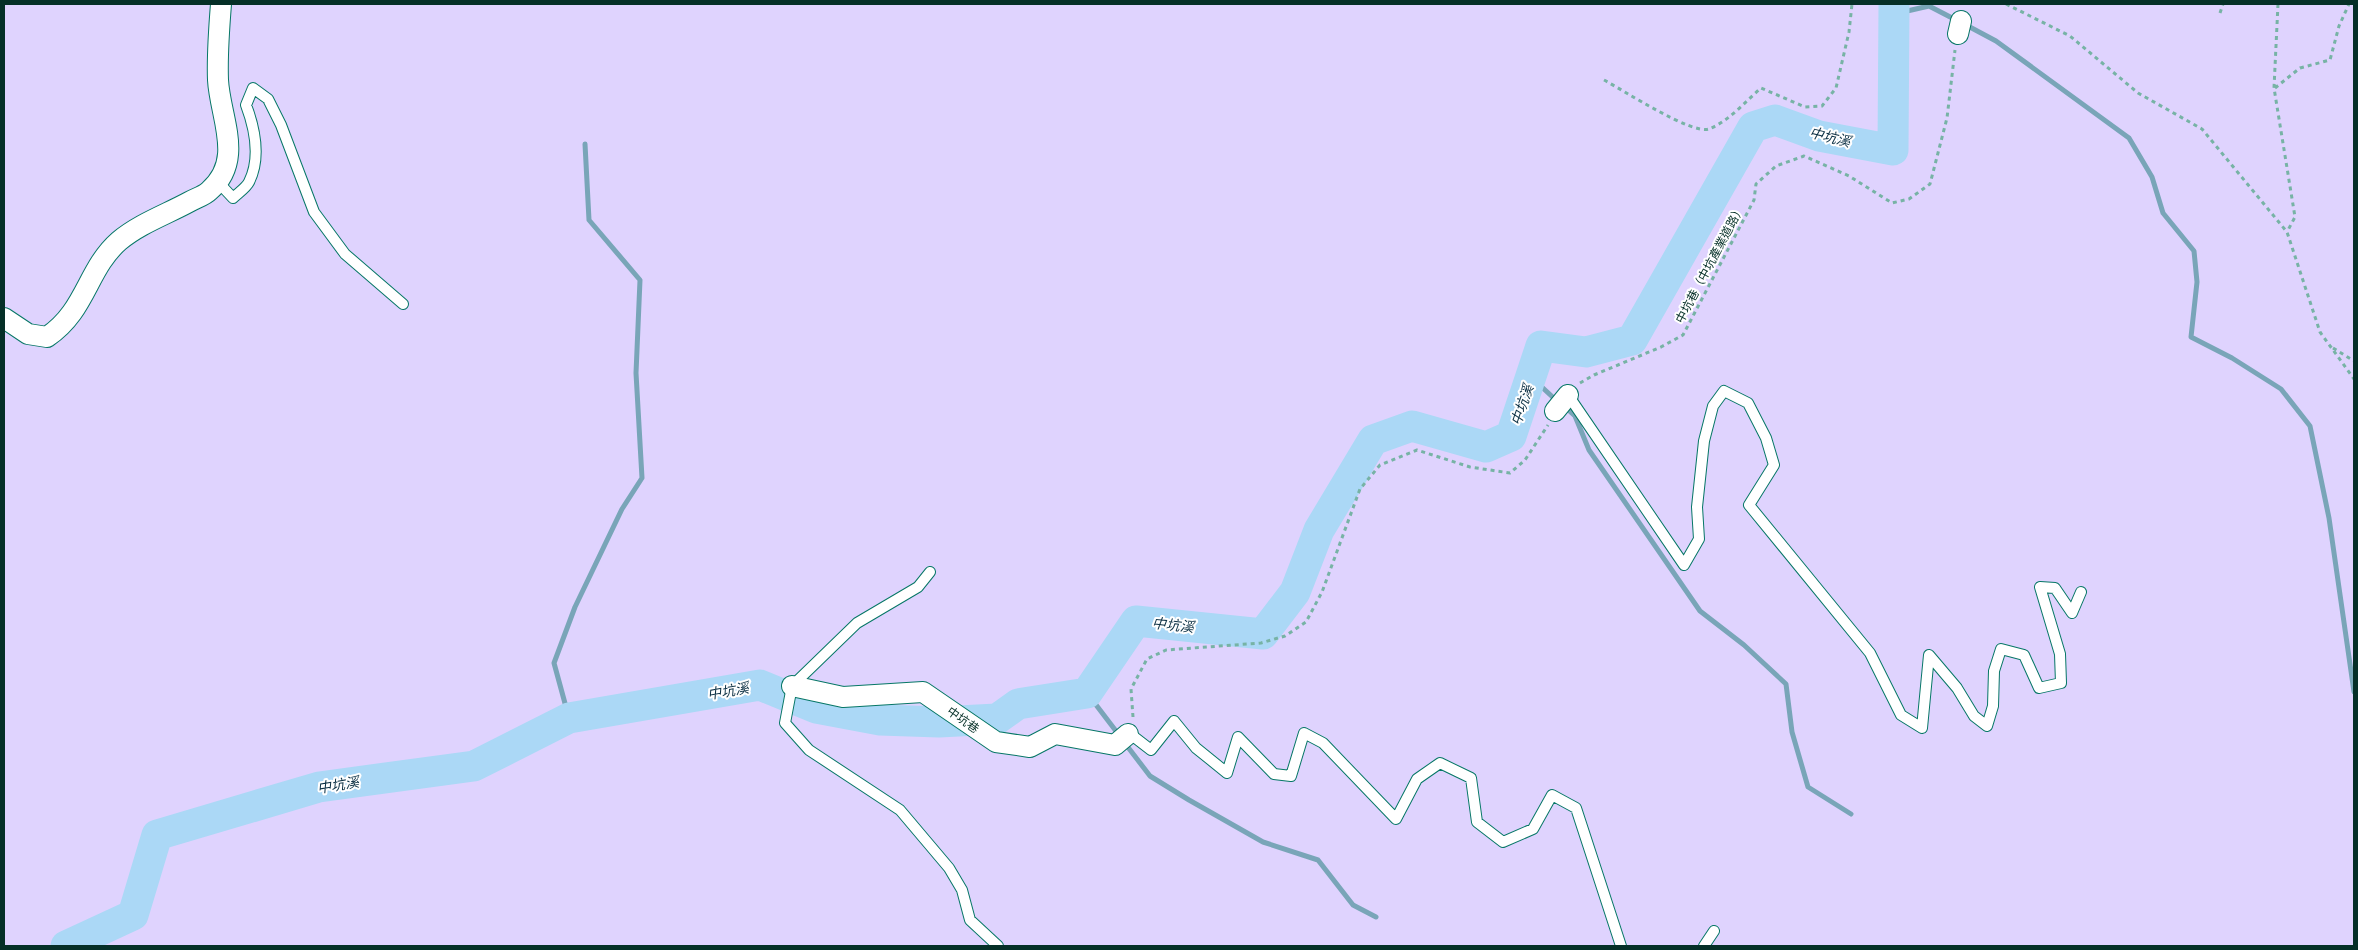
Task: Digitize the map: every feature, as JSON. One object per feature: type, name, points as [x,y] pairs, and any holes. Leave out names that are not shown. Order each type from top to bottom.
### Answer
[{"type":"street","points":[[4,318],[28,334],[47,338],[58,330],[74,313],[101,263],[119,241],[141,227],[208,192],[224,175],[229,139],[218,82],[221,4]]},
{"type":"street","points":[[1555,411],[1568,395]]},
{"type":"street","name":"中坑巷","points":[[792,687],[843,697],[923,692],[996,742],[1030,748],[1055,734],[1124,737]]},
{"type":"lane","points":[[218,182],[233,198],[249,183],[256,162],[252,121],[246,105],[253,88],[268,98],[281,125],[314,212],[345,254],[403,304]]},
{"type":"lane","points":[[1568,395],[1684,565],[1699,539],[1696,507],[1699,471],[1713,406],[1724,391],[1748,403],[1766,438],[1774,465],[1749,505],[1870,653],[1901,715],[1922,728],[1929,655],[1957,688],[1974,716],[1987,726],[1993,706],[1994,671],[2002,649],[2024,655],[2039,688],[2061,683],[2060,654],[2040,587],[2055,588],[2072,613],[2081,592]]},
{"type":"lane","points":[[930,572],[918,587],[857,623],[792,687],[785,723],[809,750],[900,810],[949,868],[962,890],[970,920],[998,946]]},
{"type":"lane","points":[[1124,737],[1151,750],[1174,721],[1196,748],[1227,773],[1238,737],[1274,774],[1291,776],[1304,733],[1323,743],[1396,819],[1418,779],[1440,763],[1471,778],[1477,822],[1503,842],[1533,830],[1552,795],[1576,808],[1621,946]]},
{"type":"lane","points":[[1704,946],[1714,931]]},
{"type":"path","points":[[1604,80],[1687,126],[1707,130],[1726,119],[1761,88],[1805,107],[1822,106],[1836,88],[1849,32],[1852,4]]},
{"type":"path","points":[[2006,4],[2070,36],[2138,93],[2202,129],[2287,232],[2320,332],[2354,379]]},
{"type":"path","points":[[2220,13],[2223,4]]},
{"type":"path","points":[[2278,4],[2274,88],[2295,216],[2287,232]]},
{"type":"path","points":[[2274,88],[2300,68],[2330,60],[2339,26],[2349,4]]},
{"type":"path","name":"中坑巷（中坑產業道路）","points":[[1568,395],[1577,385],[1594,374],[1634,359],[1682,335],[1754,200],[1756,184],[1776,166],[1804,156],[1849,176],[1892,203],[1909,198],[1930,184],[1947,118],[1960,28]]},
{"type":"path","points":[[2330,347],[2354,361]]},
{"type":"path","points":[[1124,737],[1134,723],[1131,689],[1147,659],[1166,650],[1260,642],[1285,636],[1306,622],[1322,592],[1360,489],[1380,465],[1417,450],[1470,467],[1510,473],[1525,460],[1541,438],[1555,411]]},
{"type":"shaded area","points":[[4,4],[2354,4],[2354,946],[4,946]]},
{"type":"waterway","name":"中坑溪","points":[[66,946],[133,915],[157,835],[319,787],[474,766],[569,718],[760,685],[816,708],[880,720],[939,722],[997,719],[1018,704],[1087,693],[1136,621],[1263,634],[1295,592],[1319,530],[1373,440],[1412,426],[1486,447],[1511,436],[1541,346],[1586,352],[1632,340],[1753,127],[1775,120],[1819,136],[1893,150],[1894,4]]},
{"type":"waterway","points":[[1894,14],[1929,6],[1956,20]]},
{"type":"waterway","points":[[1966,25],[1996,41],[2129,138],[2152,177],[2163,213],[2194,251],[2197,282],[2191,337],[2232,358],[2281,389],[2310,426],[2329,518],[2354,692]]},
{"type":"waterway","points":[[569,718],[554,663],[575,607],[622,509],[642,478],[636,373],[640,280],[589,220],[585,144]]},
{"type":"waterway","points":[[1531,377],[1558,402]]},
{"type":"waterway","points":[[1565,407],[1575,416],[1589,450],[1700,611],[1744,645],[1786,684],[1792,732],[1808,787],[1851,814]]},
{"type":"waterway","points":[[1087,693],[1119,735]]},
{"type":"waterway","points":[[1124,742],[1150,776],[1189,800],[1263,842],[1318,860],[1353,905],[1376,917]]}]
